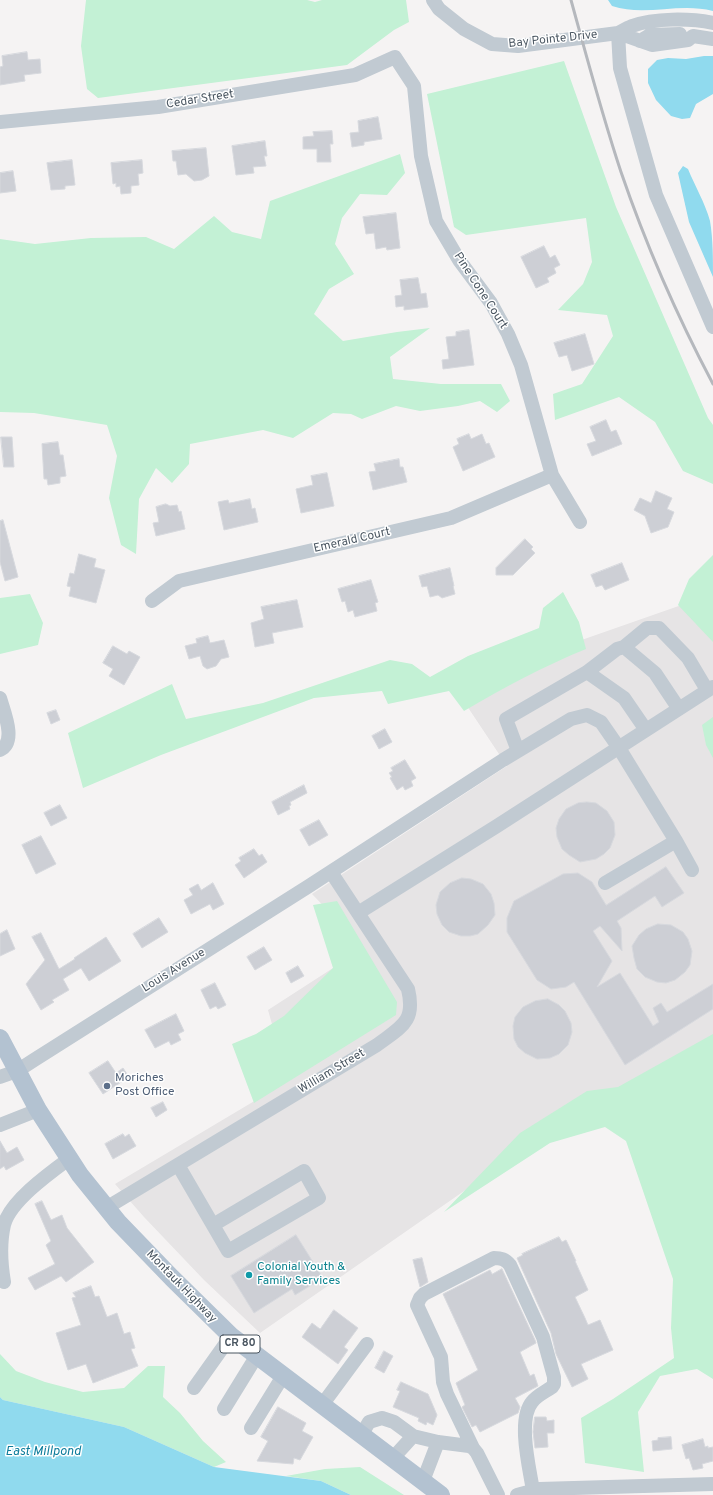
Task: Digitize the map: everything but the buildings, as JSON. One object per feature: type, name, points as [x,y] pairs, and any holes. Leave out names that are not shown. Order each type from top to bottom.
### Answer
[{"type":"main road","name":"Montauk Highway","points":[[0,1038],[38,1110],[80,1175],[106,1208],[172,1278],[231,1336],[441,1495]]},
{"type":"street","name":"Bay Pointe Drive","points":[[433,0],[439,9],[464,30],[492,44],[518,46],[618,33],[632,26],[653,22],[693,20],[713,23]]},
{"type":"street","points":[[693,20],[693,36]]},
{"type":"street","name":"Bay Pointe Drive","points":[[618,33],[640,41],[650,35],[687,34],[713,38]]},
{"type":"street","points":[[618,33],[620,68],[656,195],[713,327]]},
{"type":"street","name":"Cedar Street","points":[[0,122],[158,107],[354,75],[395,57]]},
{"type":"street","name":"Pine Cone Court","points":[[395,57],[414,86],[421,156],[436,221],[459,260],[491,303],[508,334],[521,365],[552,475],[580,522]]},
{"type":"street","name":"Emerald Court","points":[[152,601],[179,581],[451,518],[552,475]]},
{"type":"street","points":[[358,913],[619,748],[710,688],[688,658],[660,628],[647,628],[624,647],[617,648],[587,672],[506,719],[518,751]]},
{"type":"street","points":[[624,647],[655,673],[679,709]]},
{"type":"street","points":[[587,672],[624,698],[646,730]]},
{"type":"street","points":[[0,698],[10,735],[7,744],[0,750]]},
{"type":"street","name":"Louis Avenue","points":[[0,1077],[17,1071],[331,872],[518,751],[571,719],[588,715],[601,722],[619,748],[692,870]]},
{"type":"street","points":[[605,883],[676,841]]},
{"type":"street","name":"William Street","points":[[106,1208],[377,1045],[403,1026],[408,1017],[411,1003],[408,989],[331,872]]},
{"type":"street","points":[[0,1125],[38,1110]]},
{"type":"street","points":[[4,1282],[1,1263],[4,1224],[15,1205],[40,1181],[70,1158]]},
{"type":"street","points":[[178,1165],[228,1251],[319,1198],[304,1171],[213,1225]]},
{"type":"street","points":[[498,1495],[447,1394],[443,1382],[441,1357],[417,1306],[420,1298],[424,1294],[494,1258],[506,1260],[510,1265],[543,1337],[554,1377],[554,1384],[552,1387],[531,1402],[527,1413],[524,1432],[525,1446],[533,1491]]},
{"type":"street","points":[[194,1388],[231,1336]]},
{"type":"street","points":[[322,1405],[367,1344]]},
{"type":"street","points":[[224,1409],[256,1356]]},
{"type":"street","points":[[252,1428],[283,1376]]},
{"type":"street","points":[[362,1434],[370,1422],[382,1418],[394,1422],[413,1436],[473,1448]]},
{"type":"street","points":[[393,1458],[413,1436]]},
{"type":"street","points":[[423,1481],[438,1442]]},
{"type":"street","points":[[517,1495],[539,1489],[713,1484]]},
{"type":"shaded area","points":[[713,594],[713,1039],[500,1166],[260,1333],[204,1280],[115,1184],[288,1081],[268,1010],[364,948],[312,894],[507,766],[453,685]]},
{"type":"green space","points":[[86,0],[307,0],[315,2],[322,0],[406,0],[409,22],[394,30],[347,65],[98,98],[87,89],[81,46]]},
{"type":"green space","points":[[564,61],[616,207],[708,418],[713,425],[713,484],[683,471],[655,422],[619,397],[555,420],[553,394],[582,384],[613,336],[607,315],[558,310],[583,284],[592,262],[586,218],[466,235],[454,227],[427,94]]},
{"type":"green space","points":[[400,154],[405,173],[387,195],[360,194],[342,218],[335,244],[354,274],[329,289],[314,314],[343,341],[430,328],[390,357],[393,379],[441,384],[501,384],[510,401],[497,412],[480,401],[458,406],[420,411],[396,406],[362,419],[351,414],[333,413],[293,438],[263,430],[190,444],[189,464],[172,483],[156,468],[139,499],[136,554],[121,545],[109,498],[117,456],[107,425],[34,413],[0,412],[0,239],[35,244],[91,238],[146,237],[174,249],[214,216],[232,232],[261,239],[270,201]]},
{"type":"green space","points":[[713,555],[713,642],[678,605],[689,579]]},
{"type":"green space","points":[[563,592],[579,622],[586,649],[524,678],[464,711],[449,691],[388,704],[382,691],[314,698],[161,755],[83,788],[68,733],[172,684],[186,719],[263,703],[390,660],[412,664],[430,677],[468,656],[539,628],[543,608]]},
{"type":"green space","points":[[30,594],[43,623],[38,645],[0,654],[0,598]]},
{"type":"green space","points":[[713,717],[713,758],[706,745],[702,725]]},
{"type":"green space","points":[[337,901],[397,1002],[396,1015],[254,1103],[232,1044],[256,1034],[284,1016],[333,968],[313,905]]},
{"type":"green space","points":[[713,1034],[713,1379],[697,1369],[660,1376],[638,1412],[644,1472],[585,1463],[581,1418],[613,1399],[674,1358],[671,1328],[673,1279],[626,1141],[605,1127],[550,1143],[444,1212],[520,1133],[587,1091],[618,1087]]},
{"type":"green space","points":[[0,1354],[16,1371],[45,1382],[83,1392],[124,1388],[148,1366],[165,1366],[163,1397],[180,1413],[203,1441],[226,1462],[214,1467],[124,1427],[3,1400],[0,1397]]},
{"type":"green space","points":[[360,1467],[404,1495],[351,1495],[321,1481],[286,1476],[325,1469]]},
{"type":"water","points":[[608,0],[713,0],[713,11],[688,8],[649,10],[624,9],[612,6]]},
{"type":"water","points":[[713,56],[713,94],[696,104],[690,118],[682,119],[671,116],[656,100],[648,83],[648,69],[657,60],[668,58],[686,59]]},
{"type":"water","points":[[683,166],[688,169],[703,201],[710,221],[713,277],[689,222],[678,173]]},
{"type":"water","name":"East Millpond","points":[[0,1397],[3,1400],[124,1427],[214,1467],[321,1481],[351,1495],[0,1495]]},
{"type":"railway","points":[[571,0],[607,129],[621,172],[663,280],[713,384]]},
{"type":"place","name":"Moriches Post Office","points":[[107,1086]]},
{"type":"place","name":"Colonial Youth & Family Services","points":[[249,1275]]}]
